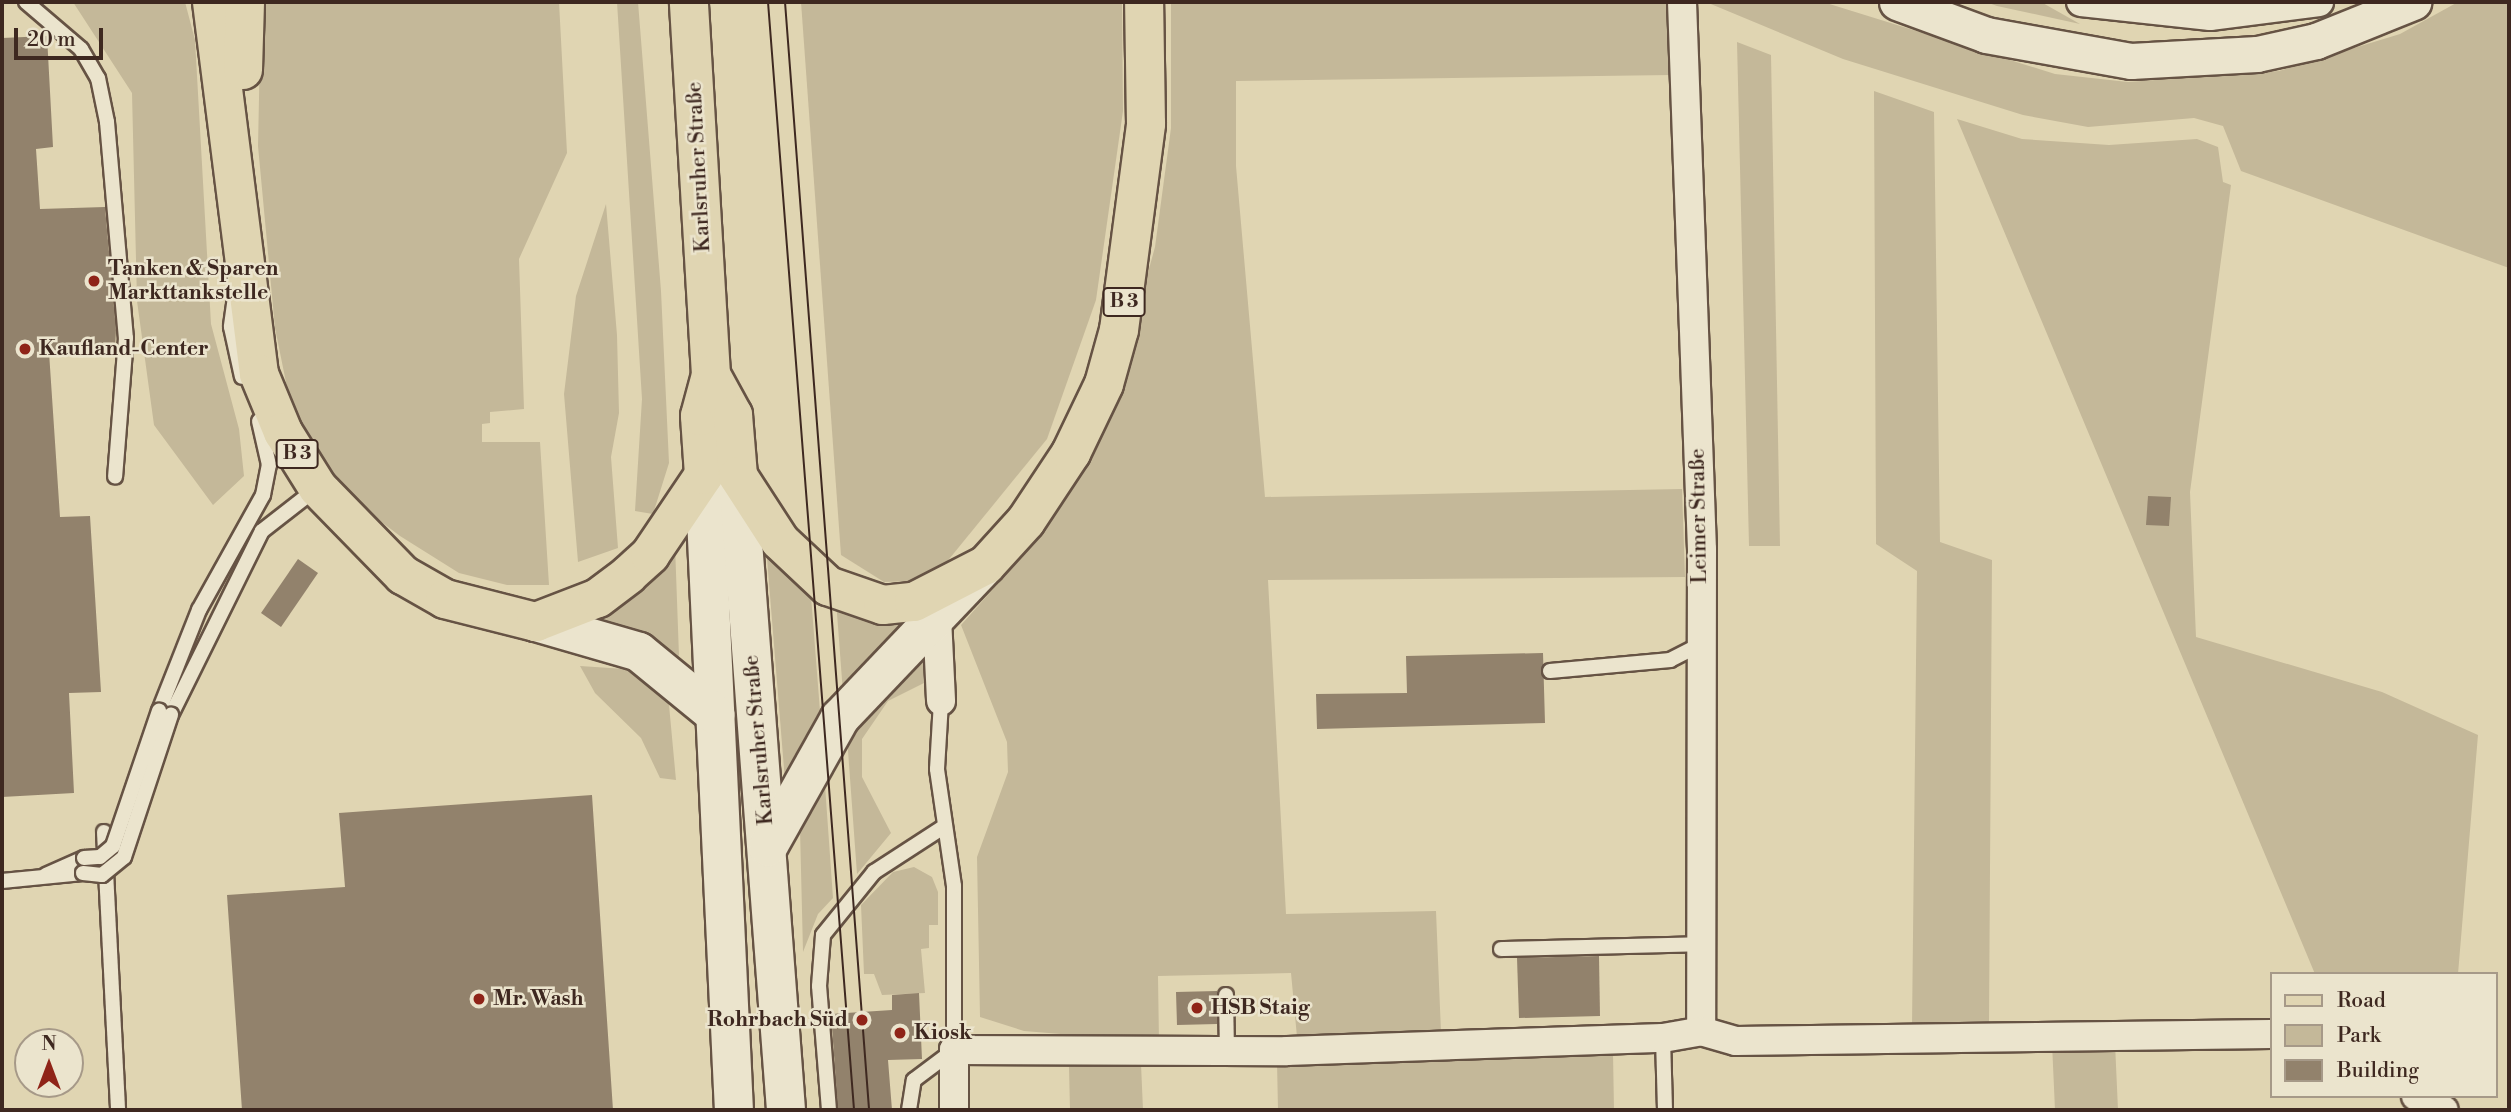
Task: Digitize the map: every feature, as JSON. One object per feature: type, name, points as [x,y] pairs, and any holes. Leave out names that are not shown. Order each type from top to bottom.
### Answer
[{"type":"main road","name":"B 3","points":[[212,2],[233,159],[241,261],[259,374],[283,432],[318,488],[403,575],[444,599],[537,622],[653,660],[716,715]]},
{"type":"main road","points":[[233,159],[245,2]]},
{"type":"main road","name":"Karlsruher Straße","points":[[689,2],[711,375],[733,415],[721,475],[716,715],[734,1110]]},
{"type":"main road","name":"B 3","points":[[986,565],[1026,521],[1071,453],[1104,384],[1119,330],[1146,124],[1144,2]]},
{"type":"main road","points":[[537,622],[598,598],[650,555],[721,475],[780,541],[828,586],[855,598],[883,605],[914,602],[986,565]]},
{"type":"main road","name":"Karlsruher Straße","points":[[721,475],[768,847],[786,1110]]},
{"type":"main road","points":[[768,847],[840,718],[986,565]]},
{"type":"street","name":"Leimer Straße","points":[[1682,2],[1699,645],[1702,944],[1700,1031]]},
{"type":"street","points":[[1897,2],[1986,35],[2058,51],[2195,61],[2316,41],[2413,2]]},
{"type":"street","points":[[2081,2],[2210,16],[2319,2]]},
{"type":"street","points":[[937,618],[941,689]]},
{"type":"street","points":[[954,1110],[954,1050],[1227,1052],[1663,1038],[1700,1031],[1736,1041],[2270,1034]]},
{"type":"street","points":[[2420,1098],[2444,1110]]},
{"type":"lane","points":[[26,2],[81,49],[98,78],[107,122],[126,338],[115,477]]},
{"type":"lane","points":[[2,881],[39,879],[83,866],[102,875],[124,856],[165,713],[199,610],[263,495],[269,465],[231,327],[241,261]]},
{"type":"lane","points":[[165,713],[262,531],[318,488]]},
{"type":"lane","points":[[1550,671],[1670,660],[1699,645]]},
{"type":"lane","points":[[909,1110],[914,1080],[954,1050],[954,886],[942,828],[941,689]]},
{"type":"lane","points":[[829,1110],[819,986],[822,934],[874,872],[942,828]]},
{"type":"lane","points":[[104,832],[118,1110]]},
{"type":"lane","points":[[1501,949],[1702,944]]},
{"type":"lane","points":[[1226,995],[1227,1052]]},
{"type":"lane","points":[[1663,1038],[1665,1110]]},
{"type":"green space","points":[[73,2],[185,2],[195,40],[211,324],[239,429],[244,476],[213,505],[154,425],[137,301],[132,93]]},
{"type":"green space","points":[[261,2],[559,2],[567,153],[519,259],[524,409],[490,412],[490,423],[482,424],[482,442],[540,442],[549,585],[507,585],[459,573],[400,536],[355,502],[293,417],[275,328],[258,146]]},
{"type":"green space","points":[[617,2],[638,2],[661,291],[669,463],[653,514],[635,511],[642,399]]},
{"type":"green space","points":[[801,2],[1122,2],[1123,111],[1096,300],[1047,439],[941,569],[913,581],[884,582],[841,555]]},
{"type":"green space","points":[[1171,2],[1669,2],[1671,75],[1236,81],[1236,166],[1265,497],[1682,489],[1685,577],[1268,580],[1286,914],[1436,911],[1441,1032],[1297,1037],[1291,973],[1158,976],[1159,1042],[1024,1031],[980,1017],[977,857],[1008,772],[1007,742],[961,625],[1044,532],[1107,421],[1155,247],[1171,128]]},
{"type":"green space","points":[[1706,2],[1823,2],[2055,74],[2128,82],[2279,71],[2400,34],[2458,2],[2509,2],[2509,268],[2241,171],[2223,126],[2194,118],[2088,127],[2023,115],[1843,59]]},
{"type":"green space","points":[[1986,2],[2041,2],[2080,24],[1997,6]]},
{"type":"green space","points":[[1737,42],[1771,55],[1780,546],[1749,546]]},
{"type":"green space","points":[[1874,91],[1934,112],[1940,542],[1992,560],[1989,1025],[1912,1026],[1917,571],[1876,544]]},
{"type":"green space","points":[[1957,119],[2022,139],[2109,145],[2197,139],[2218,147],[2223,182],[2231,185],[2190,492],[2196,637],[2382,692],[2478,735],[2458,972],[2314,972]]},
{"type":"green space","points":[[606,204],[617,335],[619,413],[611,457],[618,548],[578,562],[564,394],[576,296]]},
{"type":"green space","points":[[675,545],[679,656],[640,630],[589,618]]},
{"type":"green space","points":[[766,546],[810,583],[821,724],[785,781]]},
{"type":"green space","points":[[836,600],[911,618],[843,693]]},
{"type":"green space","points":[[916,655],[926,657],[928,681],[888,701],[862,739],[862,777],[891,833],[857,874],[847,737]]},
{"type":"green space","points":[[580,666],[625,669],[661,692],[669,705],[676,780],[660,778],[641,738],[595,693]]},
{"type":"green space","points":[[824,771],[833,898],[818,914],[803,952],[800,829]]},
{"type":"green space","points":[[914,867],[932,877],[938,892],[938,925],[929,925],[929,948],[921,949],[925,993],[882,995],[874,974],[864,974],[861,905],[893,872]]},
{"type":"green space","points":[[2052,1043],[2115,1043],[2118,1110],[2055,1110]]},
{"type":"green space","points":[[1613,1053],[1614,1110],[1278,1110],[1277,1062]]},
{"type":"green space","points":[[1141,1064],[1143,1110],[1070,1110],[1069,1067]]},
{"type":"building","name":"Kaufland-Center","points":[[47,36],[53,147],[36,149],[40,209],[105,207],[116,330],[115,349],[49,352],[60,517],[90,516],[101,692],[69,693],[74,793],[2,797],[2,38]]},
{"type":"building","points":[[2148,496],[2171,497],[2169,526],[2146,525]]},
{"type":"building","points":[[298,559],[318,573],[281,627],[261,613]]},
{"type":"building","points":[[1543,653],[1545,723],[1317,729],[1316,694],[1407,693],[1406,656]]},
{"type":"building","name":"Mr. Wash","points":[[592,795],[613,1110],[242,1110],[227,895],[345,887],[339,813]]},
{"type":"building","points":[[1599,956],[1600,1016],[1519,1018],[1517,958]]},
{"type":"building","name":"HSB Staig","points":[[1217,991],[1217,1024],[1177,1025],[1176,992]]},
{"type":"building","points":[[919,993],[922,1059],[888,1060],[892,1110],[838,1110],[831,1014],[892,1010],[892,995]]},
{"type":"tram line","points":[[768,2],[854,1110]]},
{"type":"tram line","points":[[785,2],[869,1110]]},
{"type":"place","name":"Tanken & Sparen Markttankstelle","points":[[94,281]]},
{"type":"place","name":"Kaufland-Center","points":[[25,349]]},
{"type":"place","name":"Mr. Wash","points":[[479,999]]},
{"type":"place","name":"HSB Staig","points":[[1197,1008]]},
{"type":"place","name":"Rohrbach Süd","points":[[862,1020]]},
{"type":"place","name":"Kiosk","points":[[900,1033]]}]
